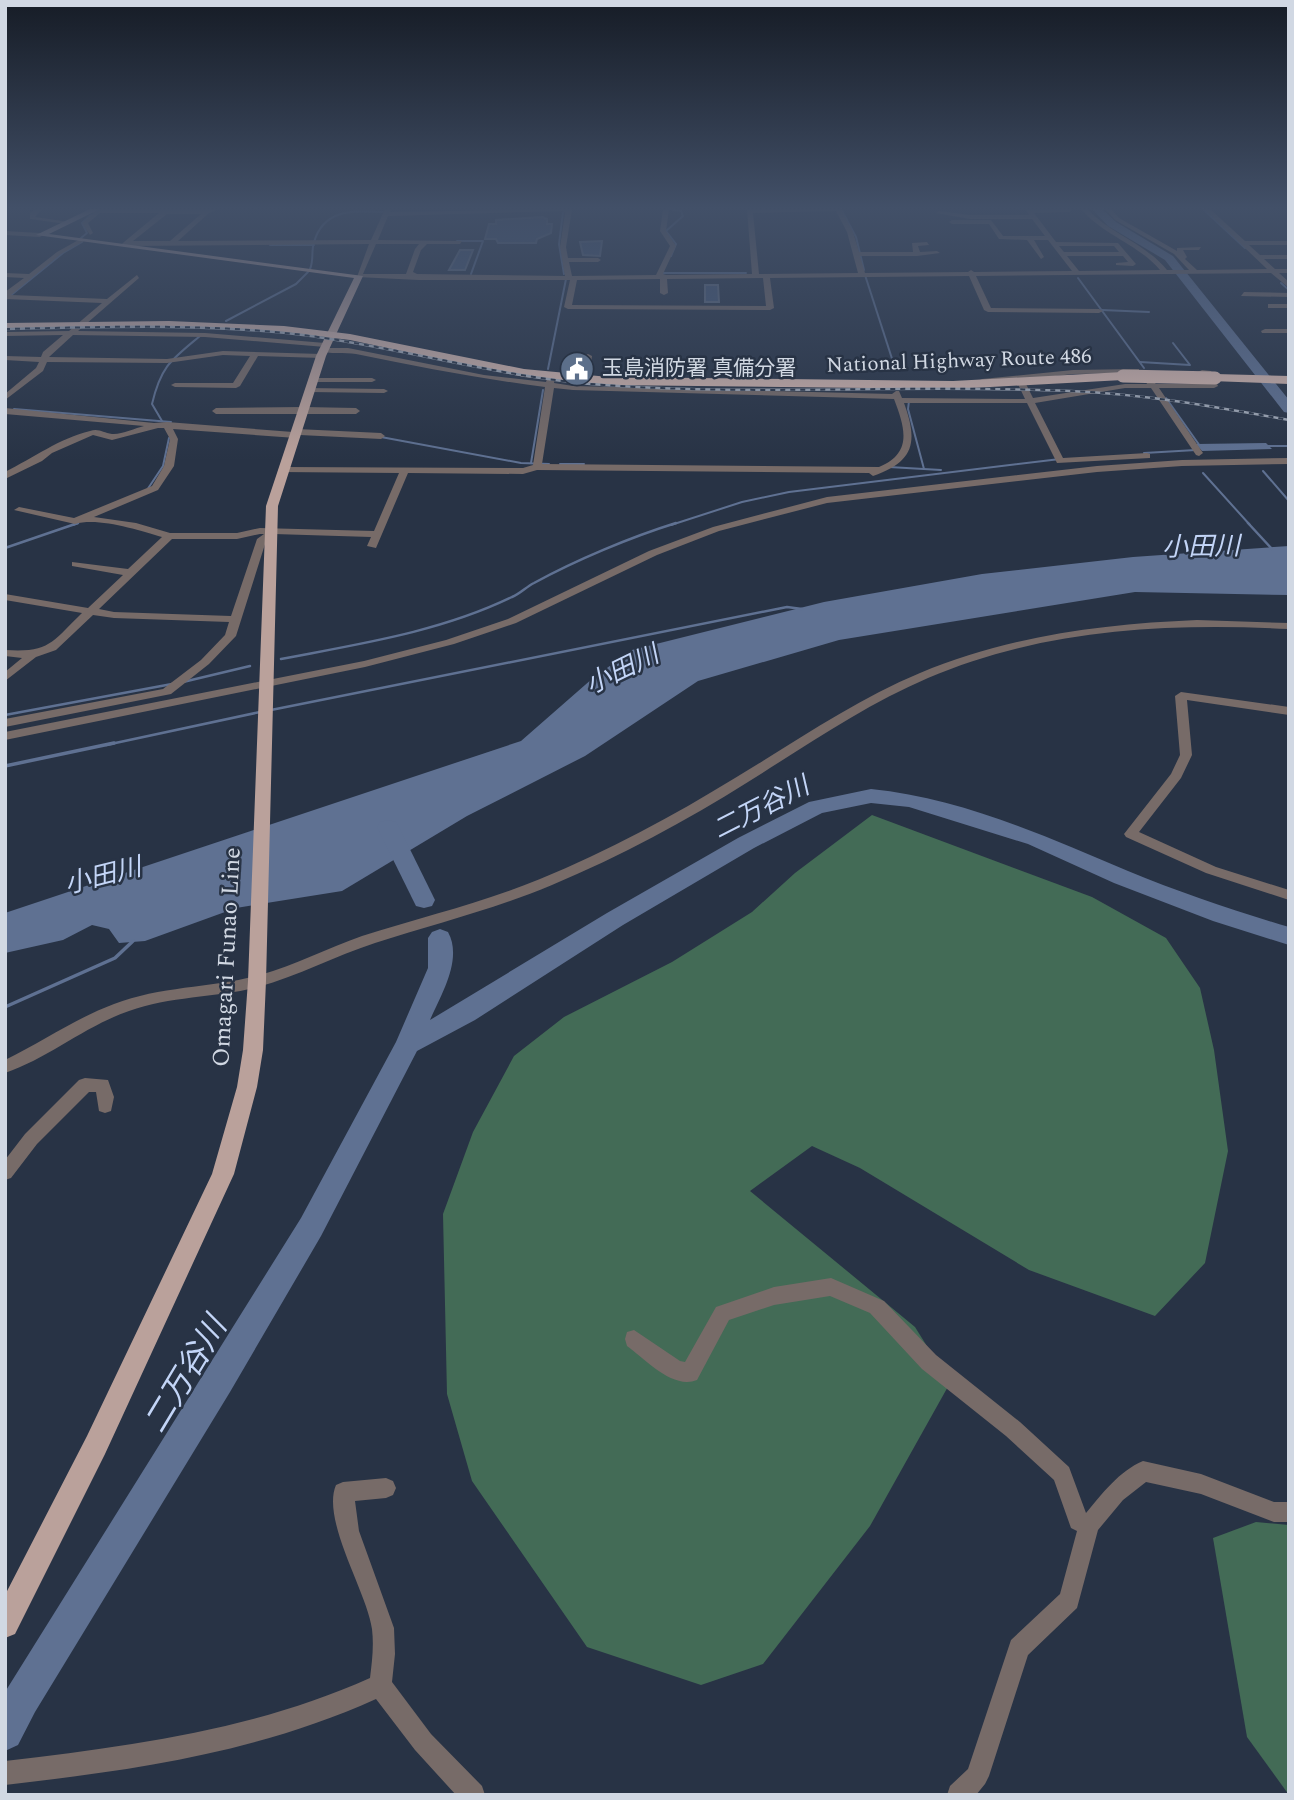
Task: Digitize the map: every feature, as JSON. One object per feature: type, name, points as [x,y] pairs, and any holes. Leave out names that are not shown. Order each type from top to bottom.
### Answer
[{"type":"highway","name":"National Highway Route 486","points":[[5,326],[74,329],[237,325],[325,346],[472,364],[550,381],[585,380],[896,394],[953,385],[1123,376],[1289,380]]},
{"type":"main road","name":"Omagari Funao Line","points":[[5,1624],[96,1445],[223,1174],[247,1087],[253,1050],[257,974],[272,506],[325,346],[351,293]]},
{"type":"street","points":[[5,398],[28,382],[46,354],[118,293]]},
{"type":"street","points":[[570,293],[568,307],[770,308],[768,293]]},
{"type":"street","points":[[980,293],[988,310],[1099,311]]},
{"type":"street","points":[[1244,294],[1253,293]]},
{"type":"street","points":[[7,295],[108,301]]},
{"type":"street","points":[[1271,306],[1289,306]]},
{"type":"street","points":[[5,334],[74,329]]},
{"type":"street","points":[[1265,331],[1289,331]]},
{"type":"street","points":[[5,358],[103,362],[169,360],[223,353],[256,353],[325,346]]},
{"type":"street","points":[[175,385],[236,386],[256,353]]},
{"type":"street","points":[[585,380],[588,356]]},
{"type":"street","points":[[537,464],[550,381],[626,391],[896,394],[973,402],[1067,397],[1105,388],[1152,385],[1214,386],[1208,373],[1143,371],[1073,372],[953,385]]},
{"type":"street","points":[[1143,371],[1197,451]]},
{"type":"street","points":[[312,385],[372,380]]},
{"type":"street","points":[[1021,382],[1058,459],[1197,451],[1267,461]]},
{"type":"street","points":[[312,385],[384,391]]},
{"type":"street","points":[[776,477],[851,477],[885,468],[902,457],[909,446],[896,394]]},
{"type":"street","points":[[283,403],[305,408]]},
{"type":"street","points":[[216,411],[305,408],[356,411]]},
{"type":"street","points":[[5,411],[163,425],[381,436]]},
{"type":"street","points":[[5,475],[39,459],[48,451],[91,433],[99,432],[112,437],[163,425]]},
{"type":"street","points":[[19,510],[41,513],[68,522],[155,488],[169,466],[174,439],[163,425]]},
{"type":"street","points":[[354,434],[360,425]]},
{"type":"street","points":[[5,736],[365,664],[450,642],[512,621],[653,553],[716,529],[827,500],[1097,469],[1289,461]]},
{"type":"street","points":[[283,470],[523,471],[537,464],[885,468]]},
{"type":"street","points":[[372,546],[405,470]]},
{"type":"street","points":[[84,518],[136,526],[169,536],[378,534]]},
{"type":"street","points":[[5,723],[167,692],[223,646],[236,619],[262,539],[270,533]]},
{"type":"street","points":[[5,653],[32,655],[52,649],[169,536]]},
{"type":"street","points":[[76,564],[131,573]]},
{"type":"street","points":[[5,597],[93,612],[236,619]]},
{"type":"street","points":[[5,1067],[72,1029],[124,1006],[257,974],[467,911],[569,871],[682,816],[875,699],[924,675],[969,658],[1029,643],[1107,629],[1222,622],[1289,626]]},
{"type":"street","points":[[5,678],[32,655]]},
{"type":"street","points":[[1289,711],[1181,696],[1186,755],[1177,775],[1131,834],[1222,874],[1289,895]]},
{"type":"street","points":[[5,1173],[31,1139],[85,1085],[102,1085],[106,1097],[105,1106]]},
{"type":"street","points":[[634,1339],[676,1370],[690,1373],[723,1312],[774,1296],[831,1287],[877,1307],[929,1362],[1013,1429],[1062,1474],[1078,1521],[1089,1525]]},
{"type":"street","points":[[958,1795],[977,1776],[1019,1648],[1069,1600],[1089,1525],[1116,1493],[1143,1471],[1201,1484],[1274,1512],[1289,1512]]},
{"type":"street","points":[[386,1488],[343,1492],[348,1531],[383,1628],[384,1654],[380,1685],[423,1742],[473,1795]]},
{"type":"street","points":[[5,1773],[182,1750],[270,1730],[320,1712],[380,1685]]},
{"type":"green space","points":[[872,815],[1092,897],[1166,938],[1200,988],[1214,1050],[1228,1151],[1205,1263],[1155,1316],[1029,1270],[860,1168],[812,1146],[750,1191],[915,1327],[950,1383],[870,1526],[763,1664],[701,1685],[587,1647],[472,1481],[447,1394],[443,1214],[473,1132],[514,1056],[564,1017],[672,962],[752,912],[795,873]]},
{"type":"green space","points":[[1256,1522],[1289,1525],[1289,1795],[1247,1737],[1213,1538]]},
{"type":"water","points":[[1266,443],[1272,449],[1202,451],[1196,444]]},
{"type":"water","name":"小田川","points":[[1289,546],[1289,595],[1135,592],[839,640],[698,681],[585,756],[467,816],[342,891],[236,908],[145,941],[119,943],[109,929],[92,925],[63,940],[5,953],[5,913],[521,741],[593,678],[632,650],[824,602],[982,574],[1133,557]]},
{"type":"building","points":[[705,293],[718,293],[719,302],[705,302]]},
{"type":"waterway","points":[[5,300],[14,293]]},
{"type":"waterway","points":[[226,321],[279,293]]},
{"type":"waterway","points":[[548,369],[563,293]]},
{"type":"waterway","points":[[871,293],[895,368]]},
{"type":"waterway","points":[[1089,293],[1144,368]]},
{"type":"waterway","points":[[1197,293],[1289,409]]},
{"type":"waterway","points":[[1102,310],[1149,312]]},
{"type":"waterway","points":[[162,421],[152,404],[163,372],[174,358],[200,336]]},
{"type":"waterway","points":[[1140,362],[1190,365],[1173,343]]},
{"type":"waterway","points":[[531,463],[543,390]]},
{"type":"waterway","points":[[1166,398],[1200,446]]},
{"type":"waterway","points":[[909,401],[908,409],[924,469]]},
{"type":"waterway","points":[[14,409],[171,422]]},
{"type":"waterway","points":[[381,437],[521,463],[549,464]]},
{"type":"waterway","points":[[147,490],[163,466],[169,438]]},
{"type":"waterway","points":[[1266,446],[1289,446]]},
{"type":"waterway","points":[[1144,453],[1196,450]]},
{"type":"waterway","points":[[671,525],[742,502],[789,492],[1060,459]]},
{"type":"waterway","points":[[560,464],[584,464]]},
{"type":"waterway","points":[[889,467],[941,470]]},
{"type":"waterway","points":[[1263,471],[1289,501]]},
{"type":"waterway","name":"小田川","points":[[1203,473],[1250,525]]},
{"type":"waterway","points":[[5,548],[78,523],[73,525]]},
{"type":"waterway","points":[[281,659],[399,636],[456,619],[515,596],[534,583],[586,558],[676,523]]},
{"type":"waterway","name":"小田川","points":[[1248,523],[1272,549]]},
{"type":"waterway","name":"小田川","points":[[271,710],[787,607],[802,609]]},
{"type":"waterway","points":[[183,682],[250,666]]},
{"type":"waterway","points":[[5,715],[172,684]]},
{"type":"waterway","points":[[106,745],[260,712]]},
{"type":"waterway","points":[[5,766],[114,743]]},
{"type":"waterway","name":"二万谷川","points":[[408,1044],[466,1013],[615,919],[746,843],[816,807],[871,796],[910,800],[1036,839],[1122,877],[1221,915],[1289,936]]},
{"type":"waterway","name":"二万谷川","points":[[388,827],[424,900]]},
{"type":"waterway","name":"二万谷川","points":[[408,1044],[440,968],[440,938]]},
{"type":"waterway","points":[[5,1007],[115,958],[133,941]]},
{"type":"waterway","name":"二万谷川","points":[[5,1732],[22,1699],[311,1227],[408,1044]]},
{"type":"railway","points":[[5,329],[154,327],[266,331],[341,341],[528,376],[604,385],[720,390],[1071,391],[1153,398],[1289,420]]},
{"type":"place","name":"玉島消防署 真備分署","points":[[577,369]]}]
